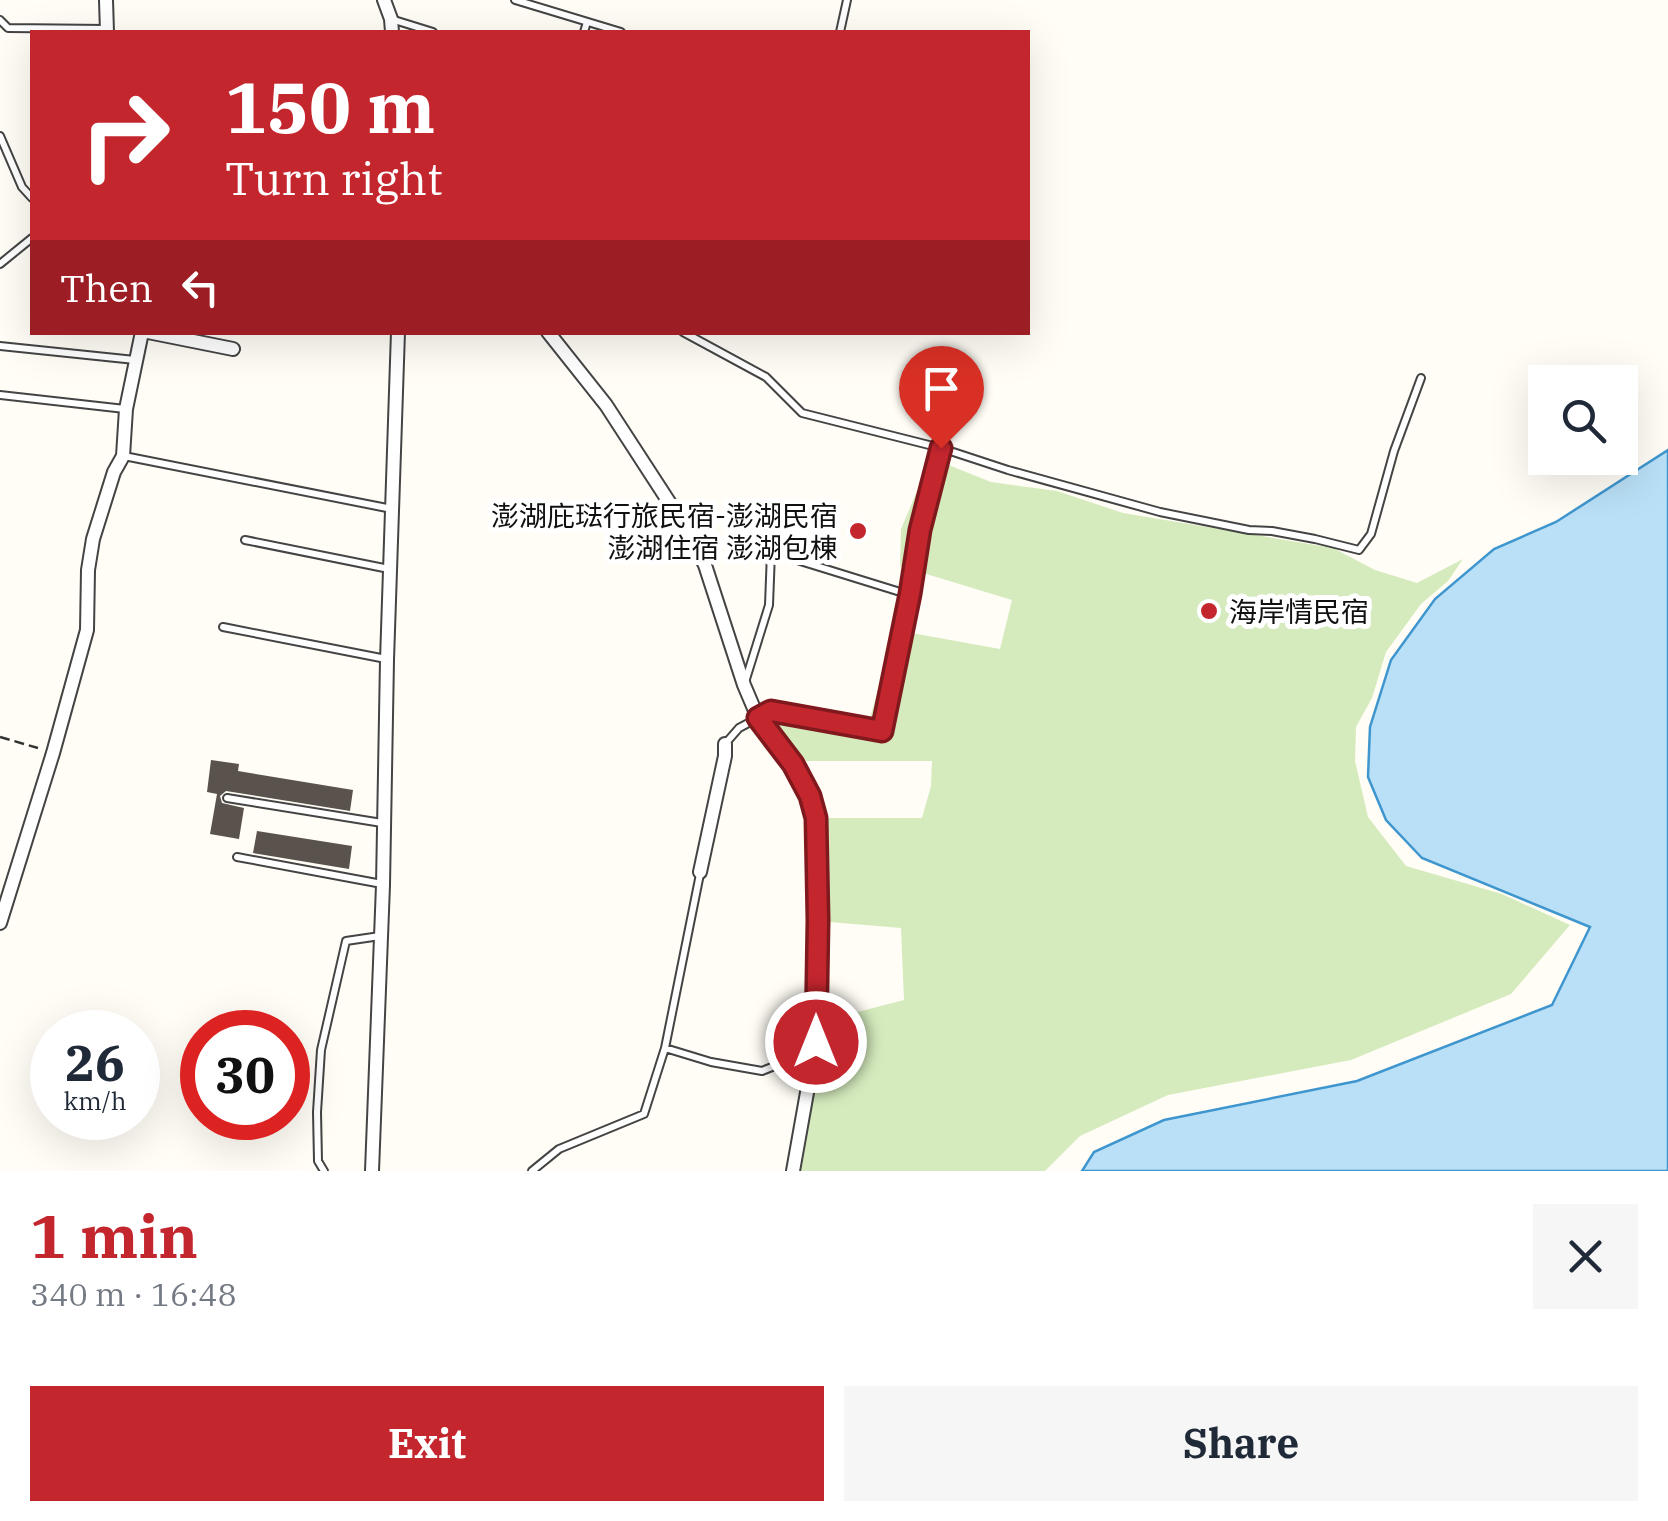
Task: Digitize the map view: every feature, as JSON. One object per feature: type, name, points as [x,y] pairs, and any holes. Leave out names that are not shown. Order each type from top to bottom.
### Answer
[{"type":"street","points":[[106,0],[107,30]]},
{"type":"street","points":[[384,0],[392,26]]},
{"type":"street","points":[[0,923],[54,753],[87,630],[93,539],[114,472],[123,456],[126,410],[144,335]]},
{"type":"street","points":[[161,335],[233,349]]},
{"type":"street","points":[[372,1171],[398,335]]},
{"type":"street","points":[[550,335],[606,406],[682,522],[705,565],[758,718],[793,764],[810,796],[816,818],[816,1042],[793,1171]]},
{"type":"street","points":[[700,872],[725,744]]},
{"type":"lane","points":[[515,0],[614,30]]},
{"type":"lane","points":[[840,30],[847,0]]},
{"type":"lane","points":[[0,20],[8,28],[74,30]]},
{"type":"lane","points":[[585,30],[587,22]]},
{"type":"lane","points":[[392,26],[419,30]]},
{"type":"lane","points":[[0,136],[30,196]]},
{"type":"lane","points":[[0,264],[30,240]]},
{"type":"lane","points":[[689,335],[766,377],[802,413],[941,448],[1160,512],[1249,530],[1272,530],[1359,550],[1371,534],[1394,451],[1421,378]]},
{"type":"lane","points":[[0,346],[136,360]]},
{"type":"lane","points":[[0,396],[126,410]]},
{"type":"lane","points":[[725,744],[739,728],[771,711],[882,731],[920,530],[941,448]]},
{"type":"lane","points":[[123,456],[393,509]]},
{"type":"lane","points":[[245,540],[390,570]]},
{"type":"lane","points":[[744,686],[769,606],[771,552],[910,594]]},
{"type":"lane","points":[[222,627],[387,660]]},
{"type":"lane","points":[[227,798],[383,823]]},
{"type":"lane","points":[[237,857],[383,884]]},
{"type":"lane","points":[[532,1171],[559,1149],[644,1114],[665,1048],[700,872]]},
{"type":"lane","points":[[324,1171],[318,1161],[321,1050],[346,941],[380,936]]},
{"type":"lane","points":[[665,1048],[711,1062],[762,1071],[788,1061],[816,1042]]},
{"type":"path","points":[[0,738],[54,753]]},
{"type":"green space","points":[[931,458],[991,482],[1057,491],[1123,513],[1333,548],[1375,570],[1417,583],[1463,559],[1448,581],[1421,604],[1386,652],[1372,698],[1356,727],[1355,761],[1368,817],[1406,866],[1502,894],[1570,925],[1511,994],[1351,1060],[1168,1095],[1080,1136],[1045,1171],[791,1171],[815,1023],[904,1000],[901,928],[818,921],[816,818],[922,818],[931,786],[932,761],[799,761],[758,702],[870,718],[895,630],[1000,649],[1012,600],[900,566],[901,529]]},
{"type":"water","points":[[1668,450],[1668,1171],[1082,1171],[1094,1152],[1164,1120],[1357,1081],[1552,1005],[1590,927],[1422,858],[1386,820],[1368,777],[1370,727],[1391,660],[1435,599],[1494,549],[1556,522],[1629,475],[1638,475],[1638,469]]},
{"type":"building","points":[[211,760],[239,764],[238,771],[353,790],[350,811],[226,791],[220,796],[222,803],[244,808],[239,839],[210,834],[217,794],[207,792]]},
{"type":"building","points":[[257,831],[352,846],[349,869],[253,853]]},
{"type":"place","name":"澎湖庇琺行旅民宿-澎湖民宿 澎湖住宿 澎湖包棟","points":[[858,531]]},
{"type":"place","name":"海岸情民宿","points":[[1209,611]]},
{"type":"route","points":[[816,1042],[816,818],[810,796],[793,764],[758,718],[771,711],[882,731],[920,530],[941,448]]}]
